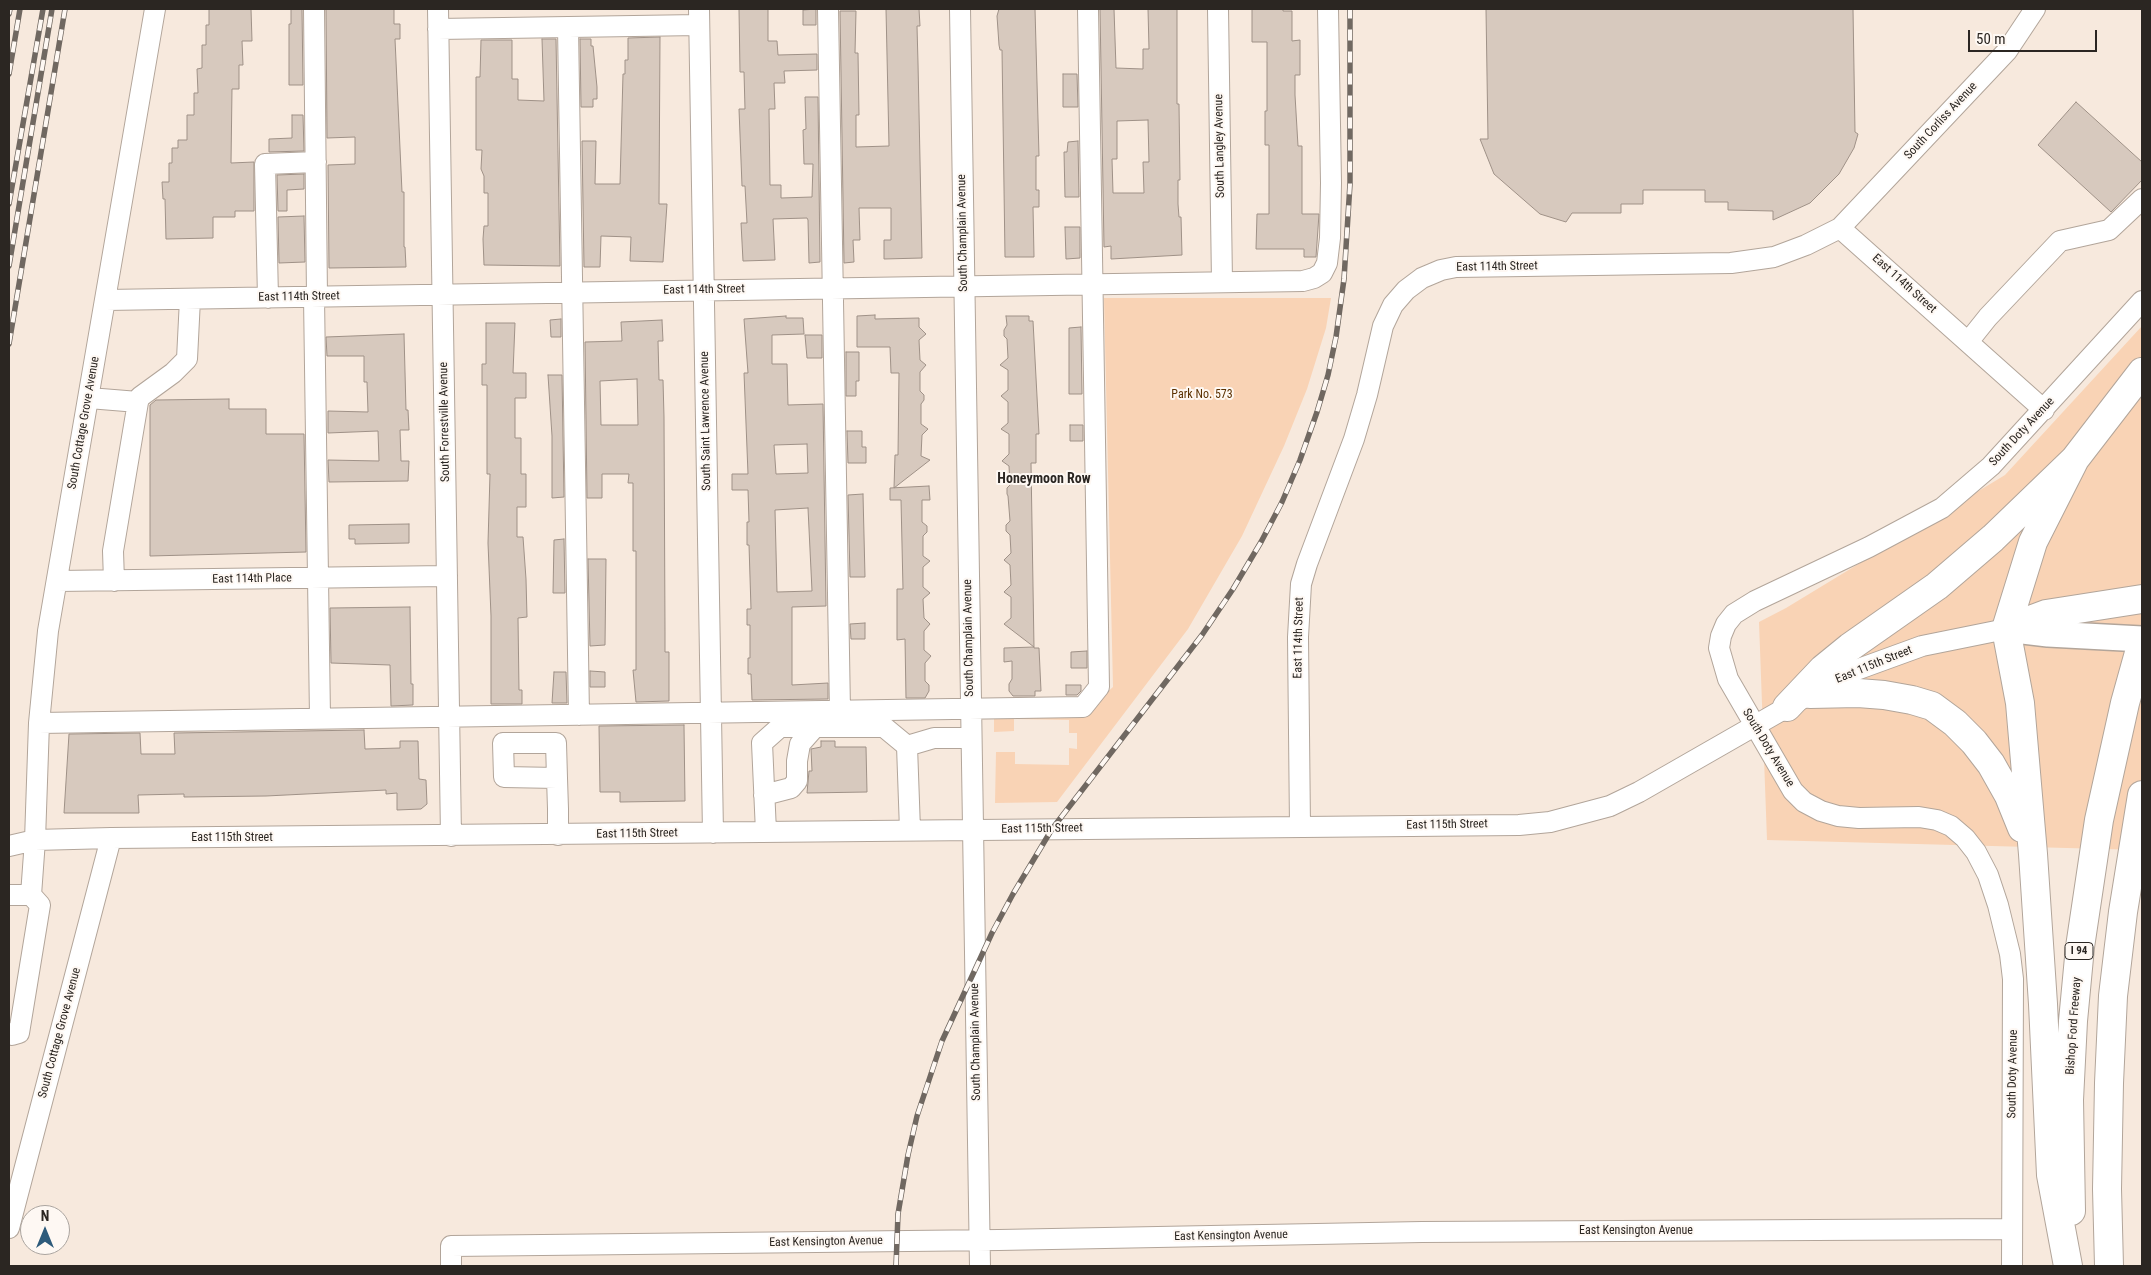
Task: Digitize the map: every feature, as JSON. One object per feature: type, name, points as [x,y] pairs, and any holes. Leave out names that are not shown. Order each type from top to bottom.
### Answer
[{"type":"highway","points":[[1799,700],[1822,669],[1937,586],[1979,550],[2075,459],[2142,372]]},
{"type":"highway","points":[[2070,1266],[2051,1175],[2043,1004],[2033,854],[2020,703],[2006,629],[2033,542],[2075,459]]},
{"type":"highway","points":[[2006,629],[2046,614],[2142,600]]},
{"type":"highway","name":"Bishop Ford Freeway","points":[[2070,1266],[2069,1100],[2073,1021],[2080,947],[2099,820],[2125,703],[2142,641]]},
{"type":"highway","points":[[1799,700],[1858,693],[1912,700],[1932,706],[1955,723],[1974,742],[1991,764],[2009,796],[2033,854]]},
{"type":"highway","points":[[2109,1266],[2107,1189],[2108,1083],[2113,996],[2123,912],[2142,795]]},
{"type":"main road","points":[[2006,629],[2142,641]]},
{"type":"street","name":"South Cottage Grove Avenue","points":[[31,895],[42,677],[155,9]]},
{"type":"street","points":[[314,9],[320,718]]},
{"type":"street","name":"South Forrestville Avenue","points":[[438,9],[451,836]]},
{"type":"street","points":[[828,9],[840,711]]},
{"type":"street","name":"South Champlain Avenue","points":[[960,9],[970,738],[980,1266]]},
{"type":"street","points":[[39,723],[1083,707],[1100,687],[1088,9]]},
{"type":"street","name":"South Langley Avenue","points":[[1218,9],[1222,282]]},
{"type":"street","name":"East 114th Street","points":[[106,300],[1303,281],[1314,278],[1322,273],[1327,263],[1330,238],[1328,9]]},
{"type":"street","name":"South Corliss Avenue","points":[[1840,228],[2007,51],[2035,9]]},
{"type":"street","points":[[438,29],[568,27],[699,17]]},
{"type":"street","name":"South Saint Lawrence Avenue","points":[[699,17],[713,833]]},
{"type":"street","points":[[568,27],[579,714]]},
{"type":"street","points":[[268,298],[265,164],[316,162]]},
{"type":"street","points":[[1968,342],[1988,317],[2060,241],[2108,230],[2142,199]]},
{"type":"street","name":"East 114th Street","points":[[1300,827],[1298,637],[1301,584],[1306,564],[1354,439],[1383,326],[1393,305],[1406,290],[1422,278],[1441,270],[1456,267],[1731,264],[1774,258],[1840,228],[2044,410]]},
{"type":"street","points":[[114,581],[113,551],[138,402],[140,396],[173,373],[186,359],[190,299]]},
{"type":"street","name":"South Doty Avenue","points":[[2012,1266],[2013,979],[2010,954],[1988,874],[1966,838],[1951,826],[1937,820],[1919,817],[1859,818],[1838,816],[1821,811],[1804,802],[1793,791],[1728,679],[1719,648],[1726,624],[1734,614],[1755,601],[1877,544],[1942,508],[1990,466],[2044,410],[2142,301]]},
{"type":"street","points":[[89,398],[138,402]]},
{"type":"street","name":"East 114th Place","points":[[57,582],[447,576]]},
{"type":"street","name":"East 115th Street","points":[[9,846],[35,840],[111,838],[1519,825],[1550,822],[1610,806],[1639,792],[1845,674],[1922,646],[2006,629]]},
{"type":"street","points":[[766,832],[762,743],[780,728],[884,727],[907,746],[910,830]]},
{"type":"street","points":[[764,795],[791,788],[797,781],[797,761],[800,744],[815,728]]},
{"type":"street","points":[[907,746],[934,738],[970,738]]},
{"type":"street","points":[[557,778],[558,835]]},
{"type":"street","name":"East 115th Street","points":[[9,831],[35,840]]},
{"type":"street","name":"South Cottage Grove Avenue","points":[[9,1228],[111,838]]},
{"type":"street","points":[[9,895],[31,895],[40,906],[19,1032],[12,1035],[9,1033]]},
{"type":"street","name":"East Kensington Avenue","points":[[451,1266],[451,1246],[979,1240],[1422,1232],[2012,1229]]},
{"type":"green space","name":"Park No. 573","points":[[1104,298],[1331,298],[1326,328],[1307,389],[1284,446],[1242,536],[1188,629],[1057,802],[995,803],[996,752],[1015,752],[1015,764],[1069,765],[1069,748],[1077,749],[1077,733],[1069,733],[1069,720],[1014,719],[1014,731],[994,732],[994,712],[1086,711],[1113,687]]},
{"type":"green space","points":[[2142,326],[2142,850],[1767,840],[1759,622],[1786,608],[2005,475]]},
{"type":"building","points":[[209,9],[251,9],[252,41],[242,41],[243,65],[239,65],[239,89],[232,89],[231,163],[254,162],[254,211],[235,211],[235,217],[213,217],[213,238],[166,239],[165,199],[163,199],[162,182],[169,182],[169,163],[172,163],[172,148],[178,148],[178,140],[187,140],[187,115],[194,115],[194,93],[198,93],[197,69],[202,68],[202,45],[206,45],[206,25],[209,25]]},
{"type":"building","points":[[291,9],[302,9],[303,85],[289,85],[289,24],[291,24]]},
{"type":"building","points":[[326,9],[394,9],[394,24],[400,24],[400,39],[395,39],[402,192],[404,192],[406,267],[329,268],[328,165],[355,164],[355,137],[327,138]]},
{"type":"building","points":[[739,9],[768,9],[768,41],[777,41],[778,55],[817,54],[817,70],[784,71],[785,83],[774,83],[775,109],[769,109],[770,185],[781,185],[781,198],[812,197],[813,164],[804,164],[803,130],[806,129],[805,97],[818,97],[820,262],[809,263],[807,218],[773,219],[775,260],[743,261],[741,223],[747,223],[745,186],[742,186],[739,109],[745,109],[744,72],[740,72]]},
{"type":"building","points":[[816,9],[816,25],[803,25],[803,10]]},
{"type":"building","points":[[886,9],[919,9],[920,26],[917,26],[922,258],[884,259],[884,240],[891,240],[891,208],[859,208],[860,240],[853,240],[854,262],[844,263],[840,11],[856,11],[855,53],[858,53],[859,115],[856,115],[856,147],[889,146]]},
{"type":"building","points":[[999,9],[1035,9],[1039,156],[1036,156],[1036,190],[1039,190],[1039,207],[1033,207],[1034,257],[1005,257],[1002,50],[1000,50],[999,45],[997,16]]},
{"type":"building","points":[[1100,9],[1114,9],[1116,68],[1143,69],[1143,49],[1149,49],[1148,9],[1177,9],[1177,104],[1179,104],[1180,180],[1178,180],[1178,204],[1179,217],[1181,217],[1182,255],[1111,259],[1111,246],[1104,247]],"holes":[[[1148,120],[1149,162],[1143,162],[1144,193],[1113,193],[1112,159],[1117,159],[1117,121]]]},
{"type":"building","points":[[1252,9],[1283,9],[1283,11],[1292,11],[1292,41],[1300,40],[1300,75],[1295,75],[1295,95],[1298,146],[1302,146],[1302,214],[1319,214],[1316,257],[1304,257],[1304,249],[1256,249],[1257,214],[1269,214],[1269,145],[1265,145],[1267,42],[1252,42]]},
{"type":"building","points":[[1486,9],[1853,9],[1855,132],[1858,134],[1854,148],[1839,174],[1810,203],[1773,220],[1773,211],[1728,210],[1728,202],[1705,202],[1705,190],[1643,190],[1643,204],[1621,204],[1621,213],[1572,213],[1566,222],[1540,214],[1494,174],[1480,139],[1488,139]]},
{"type":"building","points":[[660,37],[659,204],[667,204],[663,262],[630,261],[631,237],[601,236],[600,267],[584,267],[582,141],[596,141],[595,184],[620,184],[623,74],[625,74],[625,60],[628,60],[628,38]]},
{"type":"building","points":[[542,39],[556,39],[560,266],[484,265],[483,239],[484,226],[488,226],[488,193],[484,193],[484,176],[481,169],[482,150],[476,150],[476,77],[480,77],[481,40],[512,40],[512,79],[518,79],[518,100],[544,101]]},
{"type":"building","points":[[580,39],[591,39],[591,46],[593,46],[597,99],[593,99],[593,107],[581,107]]},
{"type":"building","points":[[1063,74],[1077,74],[1078,107],[1063,107]]},
{"type":"building","points":[[2076,102],[2142,162],[2142,180],[2111,212],[2038,145]]},
{"type":"building","points":[[292,115],[303,115],[304,151],[269,152],[269,139],[292,138]]},
{"type":"building","points":[[1078,141],[1079,197],[1065,197],[1064,152],[1067,152],[1068,142]]},
{"type":"building","points":[[304,174],[304,189],[287,190],[287,211],[278,211],[277,175]]},
{"type":"building","points":[[304,216],[305,262],[279,263],[278,217]]},
{"type":"building","points":[[1065,227],[1080,227],[1080,258],[1066,259]]},
{"type":"building","points":[[875,315],[875,319],[919,318],[919,327],[926,334],[919,340],[920,360],[926,365],[920,372],[920,391],[924,395],[924,400],[921,404],[921,424],[928,429],[922,435],[921,456],[930,460],[894,488],[895,455],[898,455],[899,373],[891,373],[890,347],[857,347],[857,316]]},
{"type":"building","points":[[786,316],[786,318],[803,318],[804,334],[772,335],[772,364],[787,364],[788,405],[823,404],[826,606],[792,607],[792,685],[828,683],[828,699],[752,700],[751,674],[748,674],[750,625],[747,625],[747,609],[751,609],[749,545],[747,545],[747,522],[749,522],[748,490],[732,490],[732,474],[748,474],[744,373],[748,373],[744,319]],"holes":[[[807,444],[808,473],[776,474],[774,445]],[[808,508],[812,591],[777,592],[775,510]]]},
{"type":"building","points":[[1006,316],[1029,316],[1029,321],[1033,321],[1039,434],[1036,434],[1036,463],[1031,463],[1034,647],[1004,624],[1011,618],[1011,597],[1004,592],[1011,585],[1010,565],[1004,560],[1011,553],[1010,535],[1006,531],[1006,525],[1010,521],[1007,494],[1007,488],[1010,485],[1009,466],[1002,461],[1009,454],[1009,434],[1001,429],[1008,423],[1008,402],[1001,396],[1008,390],[1008,370],[1000,365],[1008,358],[1007,339],[1004,336],[1004,330],[1007,325]]},
{"type":"building","points":[[561,319],[561,337],[551,337],[550,320]]},
{"type":"building","points":[[662,320],[663,341],[658,341],[659,380],[663,380],[665,652],[669,652],[669,701],[636,702],[633,670],[636,670],[636,551],[633,551],[633,483],[628,483],[629,474],[602,474],[602,498],[587,498],[585,342],[622,341],[621,322]],"holes":[[[637,379],[638,425],[601,425],[600,381]]]},
{"type":"building","points":[[486,323],[515,323],[513,373],[526,373],[526,398],[515,398],[515,438],[521,438],[521,474],[526,474],[526,507],[517,507],[517,537],[523,537],[527,617],[518,618],[519,690],[522,690],[522,704],[491,704],[491,616],[488,543],[490,474],[487,474],[487,385],[482,385],[482,364],[486,364]]},
{"type":"building","points":[[1081,327],[1082,394],[1069,394],[1069,328]]},
{"type":"building","points":[[404,334],[406,410],[408,410],[409,430],[400,430],[401,461],[409,461],[408,481],[329,482],[328,460],[379,461],[378,431],[328,433],[328,411],[368,412],[367,382],[364,382],[364,356],[327,356],[326,337]]},
{"type":"building","points":[[805,335],[822,335],[822,358],[807,358]]},
{"type":"building","points":[[846,352],[859,352],[859,381],[856,381],[856,396],[846,396]]},
{"type":"building","points":[[548,375],[562,375],[564,497],[552,498],[552,436]]},
{"type":"building","points":[[229,399],[229,409],[266,409],[266,434],[304,434],[306,552],[150,556],[150,405],[156,400]]},
{"type":"building","points":[[1070,425],[1083,425],[1083,441],[1070,441]]},
{"type":"building","points":[[847,431],[862,431],[862,447],[866,447],[866,463],[848,463]]},
{"type":"building","points":[[929,486],[930,500],[922,500],[922,522],[927,526],[927,532],[923,536],[923,556],[930,561],[923,567],[923,587],[930,593],[923,599],[924,618],[930,624],[924,631],[924,650],[931,656],[925,663],[925,681],[929,685],[929,691],[925,698],[906,698],[905,639],[897,640],[897,589],[903,589],[901,500],[890,500],[890,488]]},
{"type":"building","points":[[863,494],[865,577],[850,577],[848,495]]},
{"type":"building","points":[[409,524],[409,543],[355,544],[355,539],[349,539],[349,525]]},
{"type":"building","points":[[564,539],[565,593],[553,593],[554,540]]},
{"type":"building","points":[[588,559],[606,559],[605,645],[590,646]]},
{"type":"building","points":[[410,607],[413,705],[391,706],[390,665],[331,663],[330,608]]},
{"type":"building","points":[[865,623],[865,639],[851,639],[850,624]]},
{"type":"building","points":[[1004,648],[1039,648],[1041,691],[1035,691],[1035,696],[1013,696],[1009,691],[1009,684],[1012,679],[1012,661],[1004,662]]},
{"type":"building","points":[[1087,651],[1087,668],[1071,668],[1071,652]]},
{"type":"building","points":[[590,671],[605,672],[605,687],[590,687]]},
{"type":"building","points":[[554,672],[566,672],[567,703],[552,703]]},
{"type":"building","points":[[1066,685],[1081,685],[1081,691],[1077,695],[1066,695]]},
{"type":"building","points":[[684,725],[685,801],[620,802],[620,792],[600,792],[599,726]]},
{"type":"building","points":[[364,730],[365,749],[400,748],[400,741],[418,741],[419,779],[426,780],[427,804],[421,809],[397,810],[397,793],[386,794],[386,790],[266,796],[184,797],[184,794],[138,795],[139,813],[64,813],[69,734],[140,733],[141,754],[175,754],[174,733]]},
{"type":"building","points":[[821,741],[835,741],[835,747],[866,747],[867,792],[807,793],[809,771],[812,771],[811,749],[821,747]]},
{"type":"railway","points":[[9,14],[10,9]]},
{"type":"railway","points":[[9,74],[20,9]]},
{"type":"railway","points":[[9,204],[43,9]]},
{"type":"railway","points":[[9,266],[52,9]]},
{"type":"railway","points":[[9,344],[65,9]]},
{"type":"railway","points":[[896,1266],[898,1214],[917,1116],[942,1041],[992,933],[1052,829],[1202,635],[1233,589],[1282,502],[1300,460],[1328,375],[1336,337],[1344,279],[1350,184],[1350,9]]},
{"type":"district","name":"Honeymoon Row","points":[[1044,479]]}]
